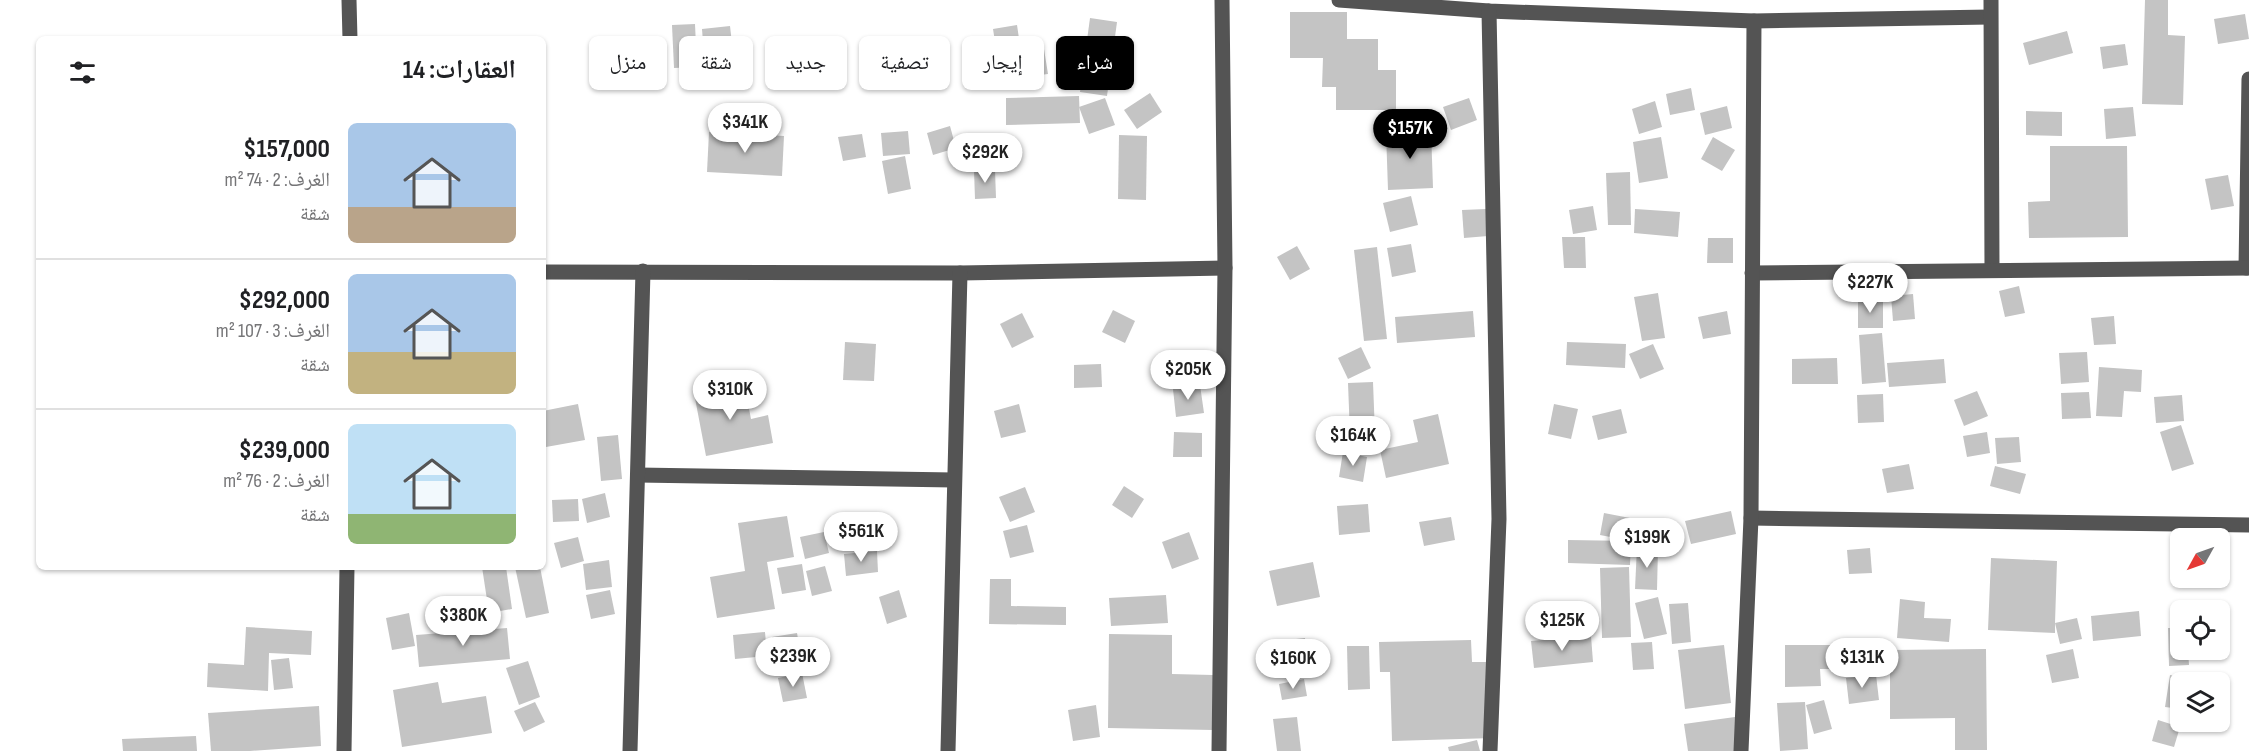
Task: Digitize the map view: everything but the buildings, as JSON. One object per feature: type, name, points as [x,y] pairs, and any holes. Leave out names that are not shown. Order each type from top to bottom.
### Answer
[{"type":"street","points":[[349,0],[350,36]]},
{"type":"street","points":[[1219,751],[1225,268],[1222,0]]},
{"type":"street","points":[[1339,0],[1489,11],[1754,21],[1990,17]]},
{"type":"street","points":[[1991,0],[1992,270]]},
{"type":"street","points":[[1489,11],[1499,519],[1490,751]]},
{"type":"street","points":[[1741,751],[1751,518],[1754,21]]},
{"type":"street","points":[[1752,273],[2247,268],[2249,78]]},
{"type":"street","points":[[546,272],[960,273],[1225,268]]},
{"type":"street","points":[[630,751],[644,272]]},
{"type":"street","points":[[948,751],[960,273]]},
{"type":"street","points":[[638,475],[954,480]]},
{"type":"street","points":[[1751,518],[2249,525]]},
{"type":"street","points":[[344,751],[347,570]]}]
